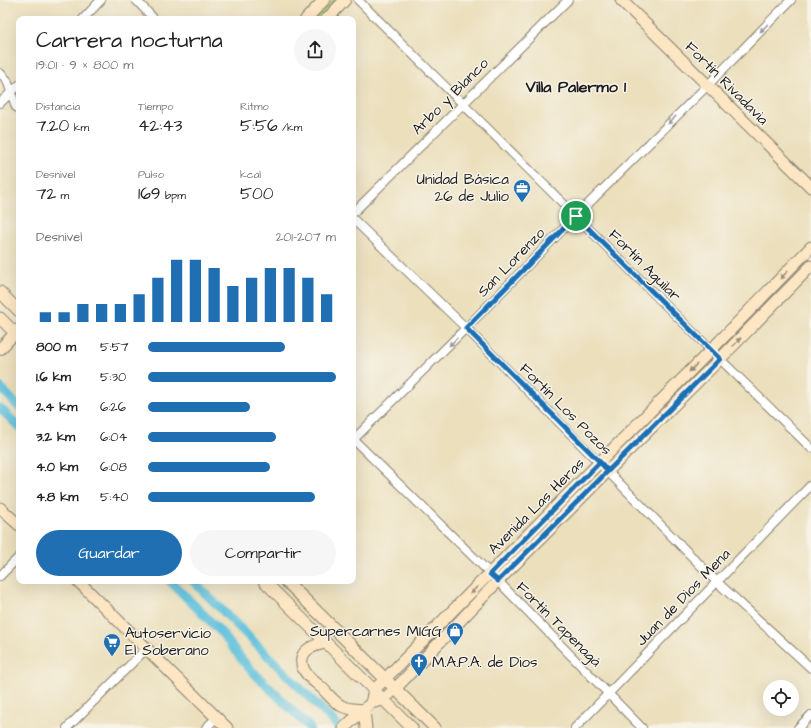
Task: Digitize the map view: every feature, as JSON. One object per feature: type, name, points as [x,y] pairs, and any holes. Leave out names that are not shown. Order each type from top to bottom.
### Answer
[{"type":"main road","points":[[309,16],[324,0]]},
{"type":"main road","points":[[329,16],[345,0]]},
{"type":"main road","name":"Fortín Rivadavia","points":[[621,0],[811,187]]},
{"type":"main road","name":"Avenida Las Heras","points":[[374,690],[494,578],[604,467],[711,350],[811,247]]},
{"type":"main road","name":"Avenida Las Heras","points":[[604,467],[720,359],[811,266]]},
{"type":"main road","points":[[0,292],[16,307]]},
{"type":"main road","points":[[16,310],[2,320],[16,331]]},
{"type":"main road","points":[[0,349],[16,335]]},
{"type":"main road","points":[[0,508],[16,522]]},
{"type":"main road","name":"Avenida Las Heras","points":[[347,725],[368,707],[383,700],[395,689],[494,578]]},
{"type":"main road","points":[[81,584],[227,728]]},
{"type":"main road","points":[[267,584],[412,728]]},
{"type":"main road","points":[[289,584],[435,728]]},
{"type":"main road","points":[[326,642],[313,645],[306,651],[302,660],[303,668],[309,676],[340,705],[348,709],[368,707]]},
{"type":"main road","points":[[366,728],[368,707],[374,690]]},
{"type":"street","points":[[86,16],[102,0]]},
{"type":"street","points":[[136,0],[151,16]]},
{"type":"street","name":"Fortín Aguilar","points":[[358,0],[811,448]]},
{"type":"street","name":"Arbo y Blanco","points":[[356,210],[568,0]]},
{"type":"street","name":"San Lorenzo","points":[[356,436],[466,328],[791,0]]},
{"type":"street","points":[[0,73],[7,80],[16,107]]},
{"type":"street","points":[[0,103],[16,88]]},
{"type":"street","name":"Fortín Los Pozos","points":[[356,222],[466,328],[717,582],[811,668]]},
{"type":"street","name":"Fortín Tapenagá","points":[[356,442],[494,578],[642,728]]},
{"type":"street","name":"Juan de Dios Mena","points":[[576,728],[811,485]]},
{"type":"street","points":[[0,576],[16,560]]},
{"type":"street","points":[[67,728],[146,649]]},
{"type":"street","points":[[798,728],[811,715]]},
{"type":"street","points":[[206,728],[216,717]]},
{"type":"green space","points":[[332,0],[340,0],[324,16],[316,16]]},
{"type":"waterway","points":[[0,387],[16,404]]},
{"type":"waterway","points":[[0,408],[16,424]]},
{"type":"waterway","points":[[173,584],[220,631],[247,666],[310,728]]},
{"type":"waterway","points":[[196,584],[340,728]]},
{"type":"place","name":"Unidad Básica 26 de Julio","points":[[522,203]]},
{"type":"place","name":"Supercarnes MIGG","points":[[455,646]]},
{"type":"place","name":"Autoservicio El Soberano","points":[[112,657]]},
{"type":"place","name":"M.A.P.A. de Dios","points":[[419,677]]},
{"type":"district","name":"Villa Palermo 1","points":[[576,86]]},
{"type":"route","points":[[576,216],[466,328],[600,462],[608,471],[498,581],[490,574],[600,462],[608,471],[720,359],[576,216]]}]
